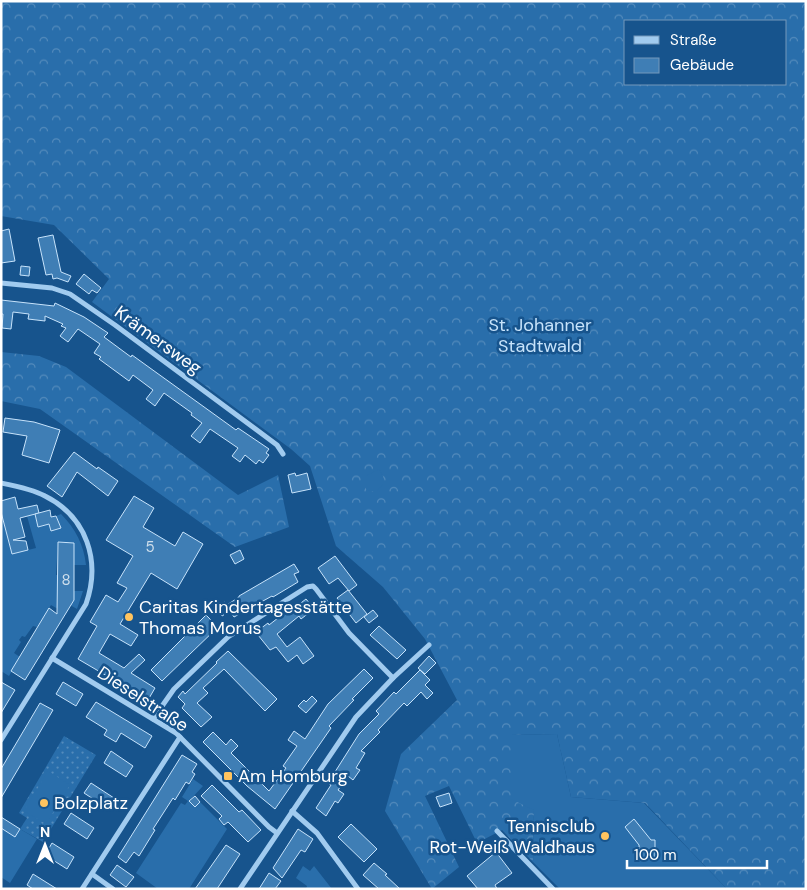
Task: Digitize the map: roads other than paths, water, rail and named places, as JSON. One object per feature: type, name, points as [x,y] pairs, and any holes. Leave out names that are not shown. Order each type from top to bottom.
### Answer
[{"type":"street","name":"Krämersweg","points":[[1,283],[52,288],[76,298],[277,445],[283,454]]},
{"type":"street","points":[[1,483],[34,492],[61,507],[80,527],[90,548],[92,581],[86,604],[1,740]]},
{"type":"street","points":[[153,719],[174,689],[228,637],[307,587],[313,586],[316,589],[349,633],[393,678]]},
{"type":"street","points":[[240,889],[347,730],[367,705],[393,678],[430,645]]},
{"type":"street","name":"Dieselstraße","points":[[52,658],[180,737],[277,833]]},
{"type":"street","points":[[82,889],[180,737]]},
{"type":"street","points":[[292,810],[317,833],[358,889]]},
{"type":"street","points":[[497,832],[553,889]]},
{"type":"street","points":[[92,874],[113,889]]},
{"type":"place","name":"Caritas Kindertagesstätte Thomas Morus","points":[[129,617]]},
{"type":"place","name":"Am Homburg","points":[[228,776]]},
{"type":"place","name":"Bolzplatz","points":[[44,803]]},
{"type":"place","name":"Tennisclub Rot-Weiß Waldhaus","points":[[605,836]]},
{"type":"park label","name":"St. Johanner Stadtwald","points":[[540,335]]}]
